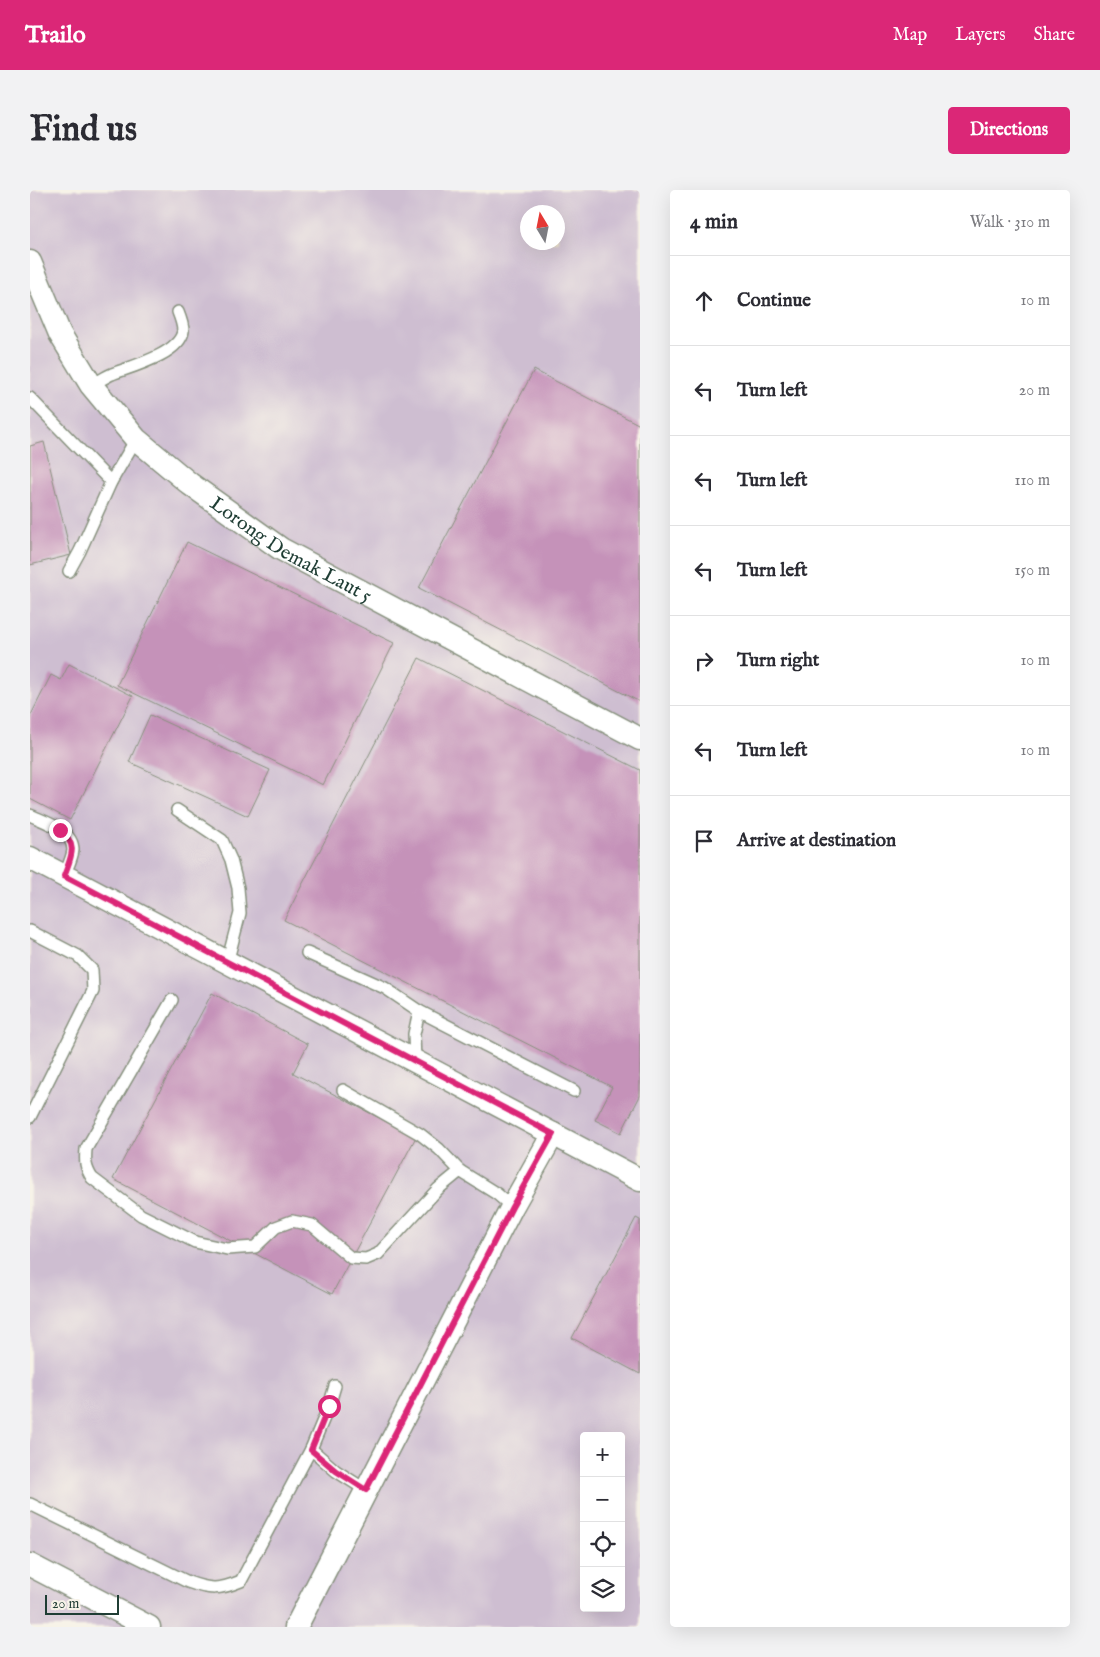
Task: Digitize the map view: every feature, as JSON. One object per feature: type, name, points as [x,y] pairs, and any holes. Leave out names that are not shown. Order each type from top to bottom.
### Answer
[{"type":"street","name":"Lorong Demak Laut 5","points":[[30,262],[60,334],[72,357],[91,385],[136,439],[190,484],[281,548],[640,739]]},
{"type":"street","points":[[30,858],[640,1180]]},
{"type":"street","points":[[296,1627],[512,1207],[553,1134]]},
{"type":"street","points":[[30,1565],[149,1627]]},
{"type":"lane","points":[[91,385],[112,374],[147,362],[172,347],[183,331],[178,312]]},
{"type":"lane","points":[[30,398],[111,482]]},
{"type":"lane","points":[[69,571],[111,482],[136,439]]},
{"type":"lane","points":[[177,810],[222,840],[232,860],[238,888],[240,913],[227,963]]},
{"type":"lane","points":[[30,815],[60,830],[68,836],[72,843],[73,851],[64,876]]},
{"type":"lane","points":[[30,931],[78,956],[92,970],[93,991],[30,1117]]},
{"type":"lane","points":[[307,953],[385,988],[419,1011],[574,1091]]},
{"type":"lane","points":[[172,1000],[86,1149],[86,1170],[92,1178],[141,1215],[195,1242],[227,1249],[255,1247],[276,1227],[292,1221],[312,1225],[350,1258],[366,1259],[378,1254],[438,1189],[460,1171]]},
{"type":"lane","points":[[415,1062],[414,1034],[419,1011]]},
{"type":"lane","points":[[343,1090],[420,1134],[439,1149],[460,1171],[496,1194],[512,1207]]},
{"type":"lane","points":[[30,1504],[188,1582],[205,1588],[224,1589],[241,1581],[311,1450],[336,1386]]},
{"type":"lane","points":[[311,1450],[336,1471],[366,1490]]},
{"type":"shaded area","points":[[30,190],[640,190],[640,1627],[30,1627]]},
{"type":"building","points":[[534,370],[640,425],[640,702],[419,588]]},
{"type":"building","points":[[44,442],[71,555],[30,565],[30,446]]},
{"type":"building","points":[[187,542],[394,643],[323,785],[117,685]]},
{"type":"building","points":[[419,658],[640,770],[640,1096],[621,1133],[595,1120],[612,1087],[284,920]]},
{"type":"building","points":[[69,664],[133,696],[70,820],[30,799],[30,717],[51,675],[61,680]]},
{"type":"building","points":[[150,715],[270,770],[248,816],[129,762]]},
{"type":"building","points":[[212,993],[308,1044],[293,1073],[416,1137],[332,1294],[113,1179]]},
{"type":"building","points":[[636,1218],[640,1220],[640,1374],[572,1338]]},
{"type":"route","points":[[60,830],[68,836],[72,843],[73,851],[64,876],[553,1134],[512,1207],[366,1490],[336,1471],[311,1450],[329,1406]]}]
